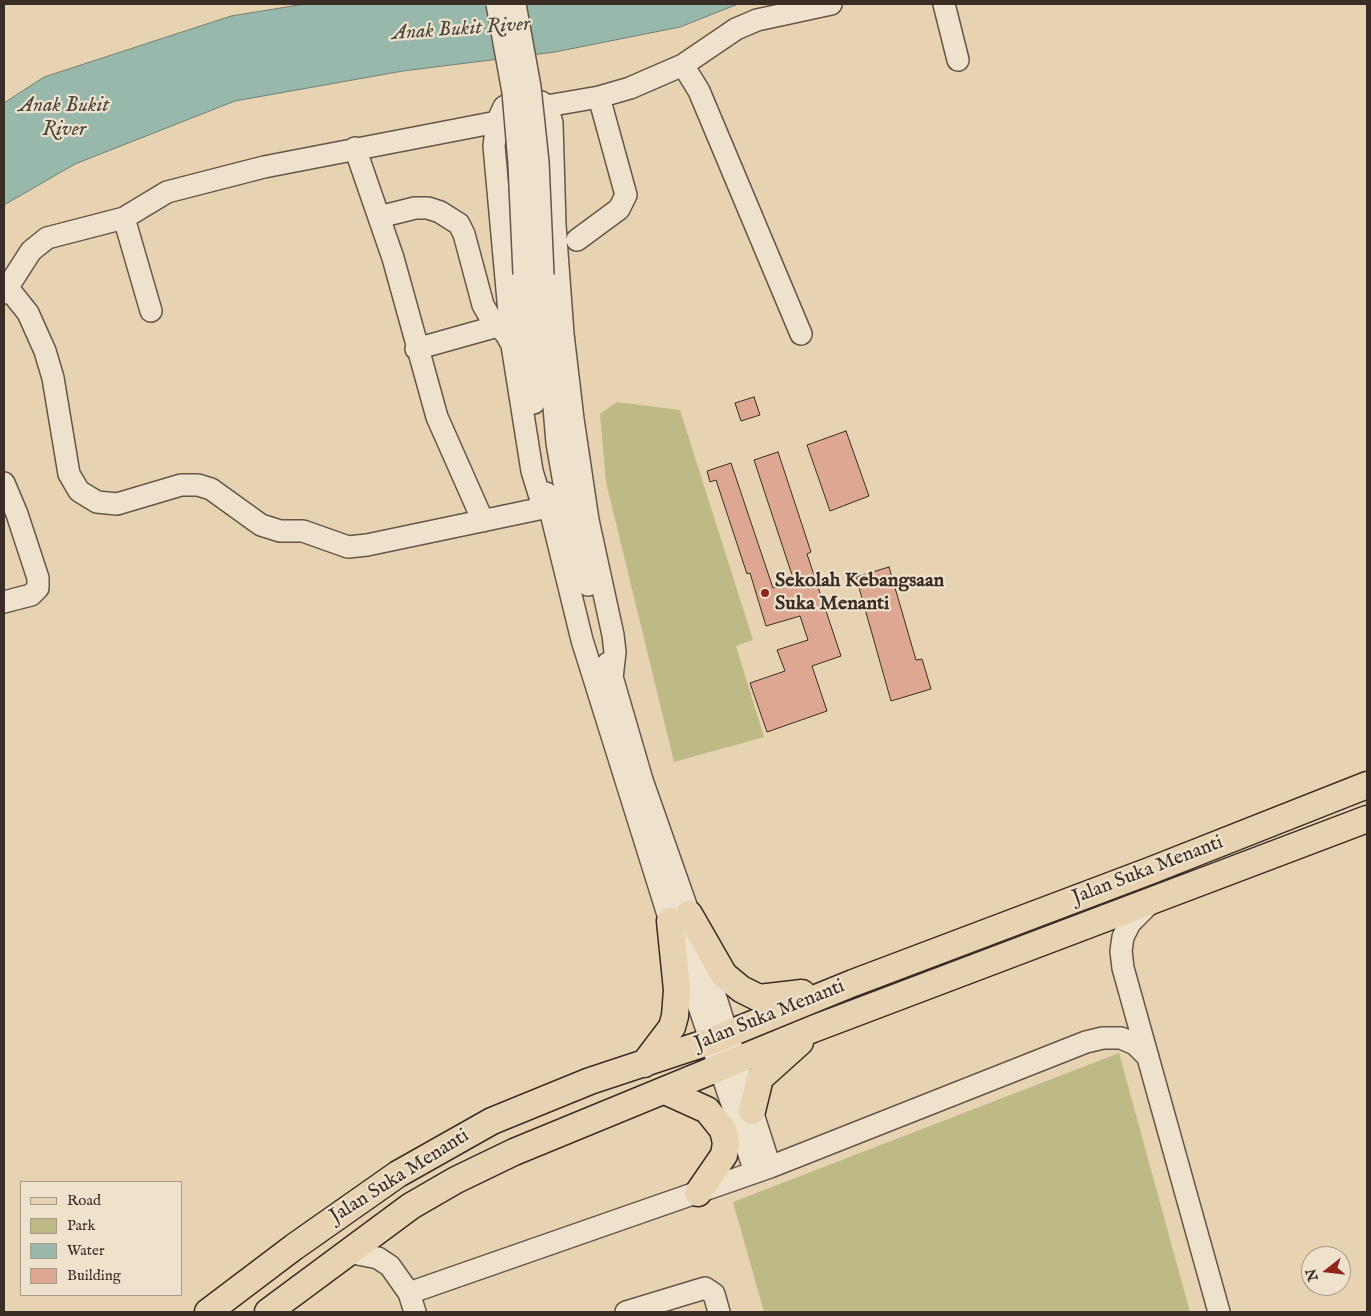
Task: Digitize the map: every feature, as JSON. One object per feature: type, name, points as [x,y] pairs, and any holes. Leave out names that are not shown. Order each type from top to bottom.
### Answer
[{"type":"main road","name":"Jalan Suka Menanti","points":[[208,1312],[376,1189],[446,1145],[492,1121],[590,1081],[719,1037],[853,983],[1152,870],[1367,785]]},
{"type":"main road","name":"Jalan Suka Menanti","points":[[268,1312],[411,1206],[456,1180],[514,1152],[813,1029],[1367,819]]},
{"type":"main road","points":[[679,917],[724,975],[741,989],[759,998],[787,996],[853,983]]},
{"type":"main road","points":[[644,1064],[672,1027],[675,1016],[678,990],[679,917]]},
{"type":"main road","points":[[698,1192],[724,1155],[746,1118],[760,1078],[813,1029]]},
{"type":"main road","points":[[665,1091],[698,1105],[714,1117],[723,1130],[726,1143],[724,1155]]},
{"type":"street","points":[[497,4],[512,92],[533,274],[547,338],[564,483],[612,678],[679,917]]},
{"type":"street","points":[[515,4],[530,87],[538,162],[533,274],[535,413],[548,507],[582,640],[679,917],[763,1170]]},
{"type":"street","points":[[548,507],[540,497],[532,472],[512,344],[494,146],[497,122],[504,107],[517,99],[533,98],[547,106],[599,97],[650,81],[683,65],[736,29],[757,20],[831,4]]},
{"type":"street","points":[[944,4],[958,60]]},
{"type":"street","points":[[683,65],[699,91],[800,334]]},
{"type":"street","points":[[577,240],[619,209],[626,195],[599,97]]},
{"type":"street","points":[[547,106],[552,123],[555,225],[563,334],[588,520],[613,635],[615,652],[612,678]]},
{"type":"street","points":[[497,122],[264,167],[167,192],[124,218],[47,238],[30,251],[6,290],[28,313],[45,351],[53,378],[69,474],[79,491],[97,502],[117,504],[181,485],[198,485],[211,489],[261,525],[280,531],[303,531],[348,547],[368,545],[548,507]]},
{"type":"street","points":[[355,148],[380,217],[416,349],[444,436],[482,521]]},
{"type":"street","points":[[380,217],[415,208],[428,208],[440,212],[459,224],[464,234],[484,305],[512,344]]},
{"type":"street","points":[[124,218],[151,311]]},
{"type":"street","points":[[416,349],[498,326]]},
{"type":"street","points":[[4,483],[17,514],[38,578],[38,588],[31,595],[4,602]]},
{"type":"street","points":[[1151,902],[1130,923],[1123,937],[1121,951],[1128,988],[1219,1312]]},
{"type":"street","points":[[348,1252],[378,1258],[390,1266],[412,1303],[698,1192],[763,1170],[1086,1042],[1103,1038],[1121,1038],[1135,1044],[1148,1057]]},
{"type":"street","points":[[626,1312],[705,1288],[714,1294],[719,1312]]},
{"type":"green space","points":[[617,402],[680,410],[753,640],[736,646],[764,737],[674,762],[606,482],[600,414]]},
{"type":"green space","points":[[1119,1053],[1190,1312],[764,1312],[733,1202]]},
{"type":"water","name":"Anak Bukit River","points":[[305,4],[738,4],[680,27],[555,52],[403,71],[235,101],[75,164],[4,205],[4,103],[44,77],[231,16]]},
{"type":"building","points":[[754,397],[760,415],[741,421],[735,403]]},
{"type":"building","points":[[846,431],[869,496],[830,511],[807,445]]},
{"type":"building","points":[[778,452],[811,552],[807,554],[841,656],[812,666],[827,711],[767,732],[750,683],[785,671],[777,650],[808,640],[800,616],[766,626],[750,573],[747,574],[716,480],[710,482],[707,471],[731,463],[773,588],[794,581],[754,460]]},
{"type":"building","points":[[889,567],[916,660],[922,659],[931,689],[891,701],[856,577]]},
{"type":"place","name":"Sekolah Kebangsaan Suka Menanti","points":[[765,593]]}]
